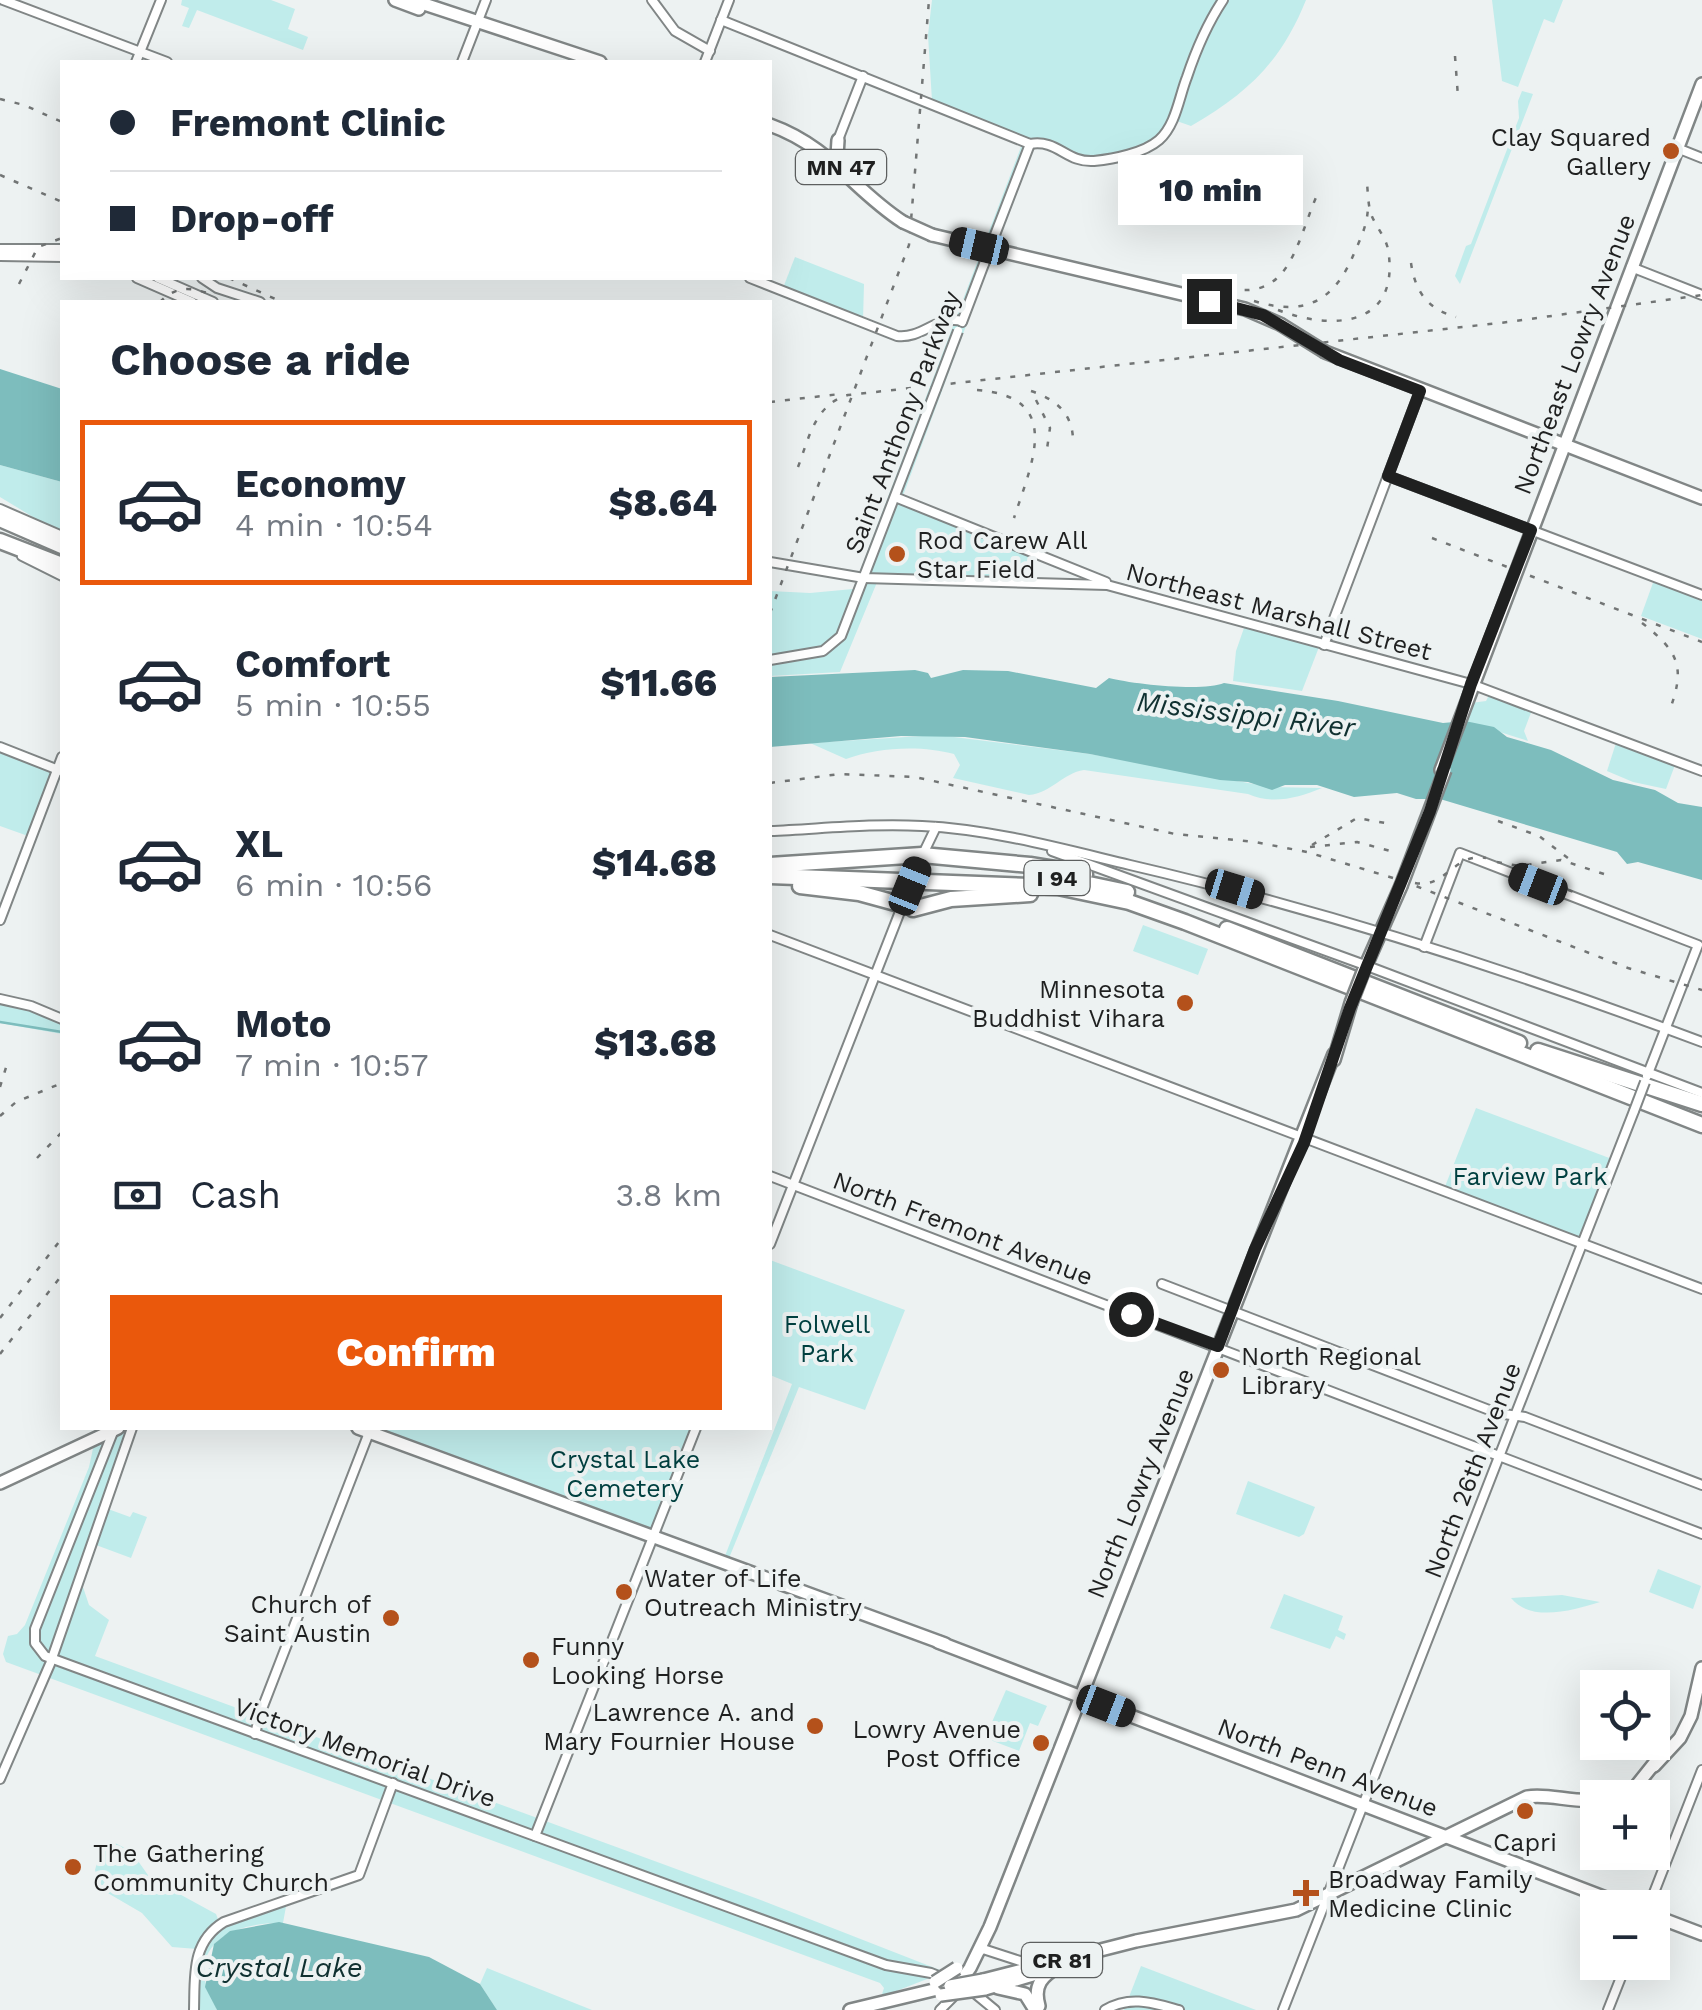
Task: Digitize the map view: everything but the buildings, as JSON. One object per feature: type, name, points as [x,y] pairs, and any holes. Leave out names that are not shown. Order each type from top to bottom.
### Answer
[{"type":"highway","points":[[0,520],[60,545]]},
{"type":"highway","points":[[0,528],[60,554]]},
{"type":"highway","points":[[0,543],[60,570]]},
{"type":"highway","points":[[19,555],[60,570]]},
{"type":"highway","points":[[772,866],[921,859],[1073,872],[1124,886],[1140,901]]},
{"type":"highway","name":"I 94","points":[[772,866],[1043,877],[1096,884],[1702,1114]]},
{"type":"highway","points":[[772,878],[908,903],[1054,894],[1140,901]]},
{"type":"highway","name":"I 94","points":[[772,878],[1049,886],[1140,901],[1702,1125]]},
{"type":"highway","points":[[949,907],[1054,894]]},
{"type":"highway","points":[[1538,1051],[1702,1104]]},
{"type":"highway","points":[[1612,1089],[1631,1102],[1702,1134]]},
{"type":"main road","points":[[395,0],[593,60]]},
{"type":"main road","points":[[412,0],[574,60]]},
{"type":"main road","name":"Northeast Lowry Avenue","points":[[1443,770],[1471,684],[1700,89]]},
{"type":"main road","name":"MN 47","points":[[772,128],[791,133],[824,152],[902,224]]},
{"type":"main road","name":"MN 47","points":[[772,129],[820,155],[873,206],[930,237],[1102,280],[1238,308],[1280,324],[1325,352],[1420,391],[1702,498]]},
{"type":"main road","points":[[791,133],[829,147],[838,140]]},
{"type":"main road","points":[[838,140],[837,156],[869,195]]},
{"type":"main road","name":"North Lowry Avenue","points":[[956,1983],[974,1969],[1266,1225],[1277,1208],[1378,933],[1443,770]]},
{"type":"main road","points":[[0,1483],[112,1430]]},
{"type":"main road","name":"North Penn Avenue","points":[[369,1430],[1586,1890]]},
{"type":"main road","points":[[1641,1780],[1686,1726],[1702,1668]]},
{"type":"main road","name":"CR 81","points":[[988,1993],[1139,1941],[1291,1912],[1533,1796],[1567,1805],[1580,1804]]},
{"type":"main road","points":[[1670,1922],[1702,1934]]},
{"type":"main road","points":[[877,2004],[935,1982],[956,1983],[990,1927]]},
{"type":"main road","name":"CR 81","points":[[850,2010],[956,1983],[988,1993],[1139,1941]]},
{"type":"main road","name":"North Lowry Avenue","points":[[956,1983],[981,1951]]},
{"type":"main road","points":[[1038,2010],[1039,1982],[1059,1966]]},
{"type":"main road","points":[[974,1969],[974,1980],[988,1993],[1025,1994],[1038,2010]]},
{"type":"street","points":[[2,0],[139,59],[161,0]]},
{"type":"street","points":[[463,60],[486,0]]},
{"type":"street","points":[[652,0],[675,30],[710,50]]},
{"type":"street","points":[[706,60],[729,0]]},
{"type":"street","points":[[722,20],[1030,144],[1050,143],[1071,157],[1090,161],[1138,151],[1156,142],[1171,123],[1200,41],[1222,0]]},
{"type":"street","points":[[838,140],[862,76]]},
{"type":"street","name":"Saint Anthony Parkway","points":[[772,660],[823,652],[843,633],[1030,144]]},
{"type":"street","points":[[1677,148],[1702,158]]},
{"type":"street","points":[[0,248],[60,249]]},
{"type":"street","points":[[0,256],[60,257]]},
{"type":"street","points":[[1631,267],[1702,295]]},
{"type":"street","points":[[142,280],[187,300]]},
{"type":"street","points":[[163,280],[208,300]]},
{"type":"street","points":[[755,280],[897,336],[916,336],[945,320],[960,326]]},
{"type":"street","points":[[206,281],[248,300]]},
{"type":"street","points":[[1324,645],[1420,391]]},
{"type":"street","points":[[1388,476],[1702,594]]},
{"type":"street","points":[[895,497],[1106,582]]},
{"type":"street","points":[[0,509],[60,535]]},
{"type":"street","points":[[0,543],[19,555]]},
{"type":"street","name":"Northeast Marshall Street","points":[[772,562],[864,578],[1106,585],[1471,684],[1702,771]]},
{"type":"street","points":[[0,748],[60,771],[0,920]]},
{"type":"street","points":[[772,1239],[936,827]]},
{"type":"street","points":[[772,831],[936,827],[1086,854],[1235,889],[1567,993],[1702,1042]]},
{"type":"street","points":[[1034,844],[1647,1077],[1702,1093]]},
{"type":"street","points":[[1086,854],[1092,865]]},
{"type":"street","name":"North 26th Avenue","points":[[1283,2010],[1698,945],[1460,854],[1424,948]]},
{"type":"street","points":[[908,903],[949,907]]},
{"type":"street","points":[[772,936],[1701,1290]]},
{"type":"street","points":[[0,999],[60,1018]]},
{"type":"street","name":"North Fremont Avenue","points":[[772,1177],[1702,1534]]},
{"type":"street","points":[[1162,1284],[1494,1412],[1515,1416],[1702,1485]]},
{"type":"street","points":[[52,1659],[36,1647],[34,1632],[115,1430]]},
{"type":"street","points":[[0,1779],[45,1678],[131,1430]]},
{"type":"street","points":[[253,1733],[366,1430]]},
{"type":"street","points":[[538,1837],[695,1430]]},
{"type":"street","name":"Victory Memorial Drive","points":[[52,1659],[904,1969],[936,1970],[956,1983]]},
{"type":"street","points":[[1655,1890],[1702,1770]]},
{"type":"street","points":[[194,2010],[198,1953],[212,1930],[224,1922],[361,1873],[395,1784]]},
{"type":"street","points":[[981,1951],[1028,1962],[1120,1941],[1139,1941]]},
{"type":"street","points":[[1608,2010],[1620,1980]]},
{"type":"street","points":[[938,2010],[956,1983],[988,1993],[1003,2010]]},
{"type":"street","points":[[1105,2010],[1140,2000],[1179,2010]]},
{"type":"green space","points":[[182,0],[271,0],[295,9],[288,29],[308,37],[303,50],[197,10],[189,28],[182,26],[189,8],[181,5]]},
{"type":"green space","points":[[932,0],[1306,0],[1285,41],[1260,74],[1230,101],[1191,126],[1171,119],[1154,139],[1116,156],[1074,155],[1039,140],[1031,151],[901,501],[1033,556],[1025,579],[880,575],[840,672],[772,676],[772,591],[853,589],[1024,139],[932,101],[928,35]]},
{"type":"green space","points":[[1492,0],[1563,0],[1554,23],[1544,19],[1518,87],[1502,81]]},
{"type":"green space","points":[[1522,91],[1533,94],[1460,284],[1455,276],[1519,118]]},
{"type":"green space","points":[[795,257],[864,284],[863,320],[783,288]]},
{"type":"green space","points":[[0,465],[60,481],[60,529],[38,520],[0,497]]},
{"type":"green space","points":[[1654,580],[1702,599],[1702,639],[1641,616]]},
{"type":"green space","points":[[1244,628],[1319,647],[1302,691],[1233,681],[1236,651]]},
{"type":"green space","points":[[1489,695],[1532,710],[1524,731],[1528,741],[1465,721],[1471,703],[1486,701]]},
{"type":"green space","points":[[938,735],[1090,754],[1270,787],[1322,788],[1276,800],[1084,770],[1029,795],[953,778],[960,765],[954,754],[900,749],[846,759],[810,743]]},
{"type":"green space","points":[[1616,743],[1675,765],[1666,789],[1607,771]]},
{"type":"green space","points":[[0,752],[52,772],[28,836],[0,826]]},
{"type":"green space","points":[[1143,925],[1208,949],[1198,975],[1133,951]]},
{"type":"green space","points":[[0,1002],[27,1007],[60,1020],[60,1034],[0,1023]]},
{"type":"green space","name":"Farview Park","points":[[1476,1108],[1612,1159],[1582,1240],[1444,1189]]},
{"type":"green space","name":"Folwell Park","points":[[772,1261],[905,1310],[865,1410],[799,1387],[727,1563],[723,1561],[792,1384],[772,1376]]},
{"type":"green space","points":[[106,1430],[129,1430],[80,1578],[89,1605],[109,1620],[95,1656],[758,1899],[945,1972],[881,1997],[884,1988],[880,1983],[6,1662],[3,1654],[8,1636],[17,1634],[25,1625],[89,1467],[94,1444],[109,1437]]},
{"type":"green space","name":"Crystal Lake Cemetery","points":[[380,1430],[693,1430],[652,1532]]},
{"type":"green space","points":[[1248,1481],[1315,1507],[1304,1534],[1299,1537],[1236,1514]]},
{"type":"green space","points":[[108,1509],[130,1517],[133,1512],[147,1517],[131,1558],[96,1545]]},
{"type":"green space","points":[[1658,1569],[1701,1586],[1693,1609],[1649,1592]]},
{"type":"green space","points":[[1284,1594],[1343,1616],[1338,1630],[1346,1634],[1344,1640],[1336,1636],[1330,1649],[1270,1628]]},
{"type":"green space","points":[[1562,1595],[1600,1602],[1566,1611],[1541,1612],[1520,1606],[1511,1598]]},
{"type":"green space","points":[[1006,1690],[1047,1706],[1038,1726],[1030,1723],[1019,1751],[985,1738]]},
{"type":"green space","points":[[109,1840],[131,1851],[150,1878],[216,1914],[219,1922],[197,1949],[172,1947],[142,1913],[100,1885],[95,1870],[102,1845]]},
{"type":"green space","points":[[287,1901],[283,1923],[241,1928],[217,1941],[205,1964],[206,1984],[217,2010],[194,2010],[198,1953],[214,1928]]},
{"type":"green space","points":[[1141,1966],[1256,2010],[1124,2010]]},
{"type":"green space","points":[[487,1968],[592,2010],[497,2010],[480,1984]]},
{"type":"water","points":[[0,369],[60,388],[60,481],[0,465]]},
{"type":"water","name":"Mississippi River","points":[[915,670],[928,673],[931,678],[963,670],[1008,671],[1096,688],[1109,678],[1184,687],[1224,683],[1443,723],[1465,721],[1494,727],[1507,737],[1551,750],[1613,780],[1655,790],[1678,803],[1702,807],[1702,880],[1638,862],[1627,864],[1617,852],[1440,799],[1416,799],[1397,793],[1354,797],[1317,785],[1285,785],[1272,790],[1248,782],[1090,754],[965,737],[901,736],[772,747],[772,677]]},
{"type":"water","name":"Crystal Lake","points":[[279,1922],[429,1957],[480,1984],[497,2010],[217,2010],[205,1987],[214,1944],[230,1931]]},
{"type":"waterway","points":[[0,1022],[60,1032]]},
{"type":"railway","points":[[772,608],[909,245],[929,0]]},
{"type":"railway","points":[[1455,56],[1458,97]]},
{"type":"railway","points":[[0,99],[60,121]]},
{"type":"railway","points":[[0,175],[60,201]]},
{"type":"railway","points":[[1278,310],[1299,317],[1340,320],[1358,317],[1373,308],[1384,294],[1389,275],[1388,249],[1371,214],[1367,183]]},
{"type":"railway","points":[[1215,285],[1240,290],[1274,281],[1294,253],[1317,195]]},
{"type":"railway","points":[[1254,301],[1289,307],[1316,301],[1328,293],[1358,245],[1368,205]]},
{"type":"railway","points":[[19,284],[38,247],[60,239]]},
{"type":"railway","points":[[1411,263],[1424,298],[1456,317]]},
{"type":"railway","points":[[233,280],[278,300]]},
{"type":"railway","points":[[163,300],[185,289],[213,295]]},
{"type":"railway","points":[[798,467],[821,414],[837,399],[848,395],[1508,322],[1702,295]]},
{"type":"railway","points":[[977,390],[1004,395],[1022,405],[1032,418],[1033,454],[1014,518]]},
{"type":"railway","points":[[1031,391],[1061,408],[1070,422],[1073,441]]},
{"type":"railway","points":[[772,402],[840,394]]},
{"type":"railway","points":[[1036,400],[1050,428],[1046,456]]},
{"type":"railway","points":[[1432,538],[1702,642]]},
{"type":"railway","points":[[1642,623],[1665,644],[1676,663],[1677,684],[1669,712]]},
{"type":"railway","points":[[772,783],[840,774],[915,777],[1175,834],[1307,852],[1403,881],[1628,968],[1702,990]]},
{"type":"railway","points":[[1312,845],[1357,818],[1391,824]]},
{"type":"railway","points":[[1498,821],[1539,836],[1573,862]]},
{"type":"railway","points":[[1310,847],[1357,842],[1398,853]]},
{"type":"railway","points":[[1415,883],[1435,881],[1466,860],[1486,858]]},
{"type":"railway","points":[[1497,862],[1519,866],[1561,860],[1607,875]]},
{"type":"railway","points":[[1512,868],[1576,893]]},
{"type":"railway","points":[[0,1087],[8,1061]]},
{"type":"railway","points":[[0,1116],[16,1102],[60,1084]]},
{"type":"railway","points":[[37,1158],[60,1134]]},
{"type":"railway","points":[[0,1318],[60,1241]]},
{"type":"railway","points":[[0,1354],[60,1278]]},
{"type":"place","name":"Clay Squared Gallery","points":[[1671,151]]},
{"type":"place","name":"Rod Carew All Star Field","points":[[897,554]]},
{"type":"place","name":"Minnesota Buddhist Vihara","points":[[1185,1003]]},
{"type":"place","name":"North Regional Library","points":[[1221,1370]]},
{"type":"place","name":"Water of Life Outreach Ministry","points":[[624,1592]]},
{"type":"place","name":"Church of Saint Austin","points":[[391,1618]]},
{"type":"place","name":"Funny Looking Horse","points":[[531,1660]]},
{"type":"place","name":"Lawrence A. and Mary Fournier House","points":[[815,1726]]},
{"type":"place","name":"Lowry Avenue Post Office","points":[[1041,1743]]},
{"type":"place","name":"Capri","points":[[1525,1811]]},
{"type":"place","name":"The Gathering Community Church","points":[[73,1867]]},
{"type":"place","name":"Broadway Family Medicine Clinic","points":[[1306,1893]]},
{"type":"route","points":[[1131,1314],[1218,1346],[1255,1249],[1304,1143],[1350,1008],[1430,811],[1471,684],[1531,530],[1388,476],[1420,391],[1339,360],[1263,315],[1209,301]]}]
